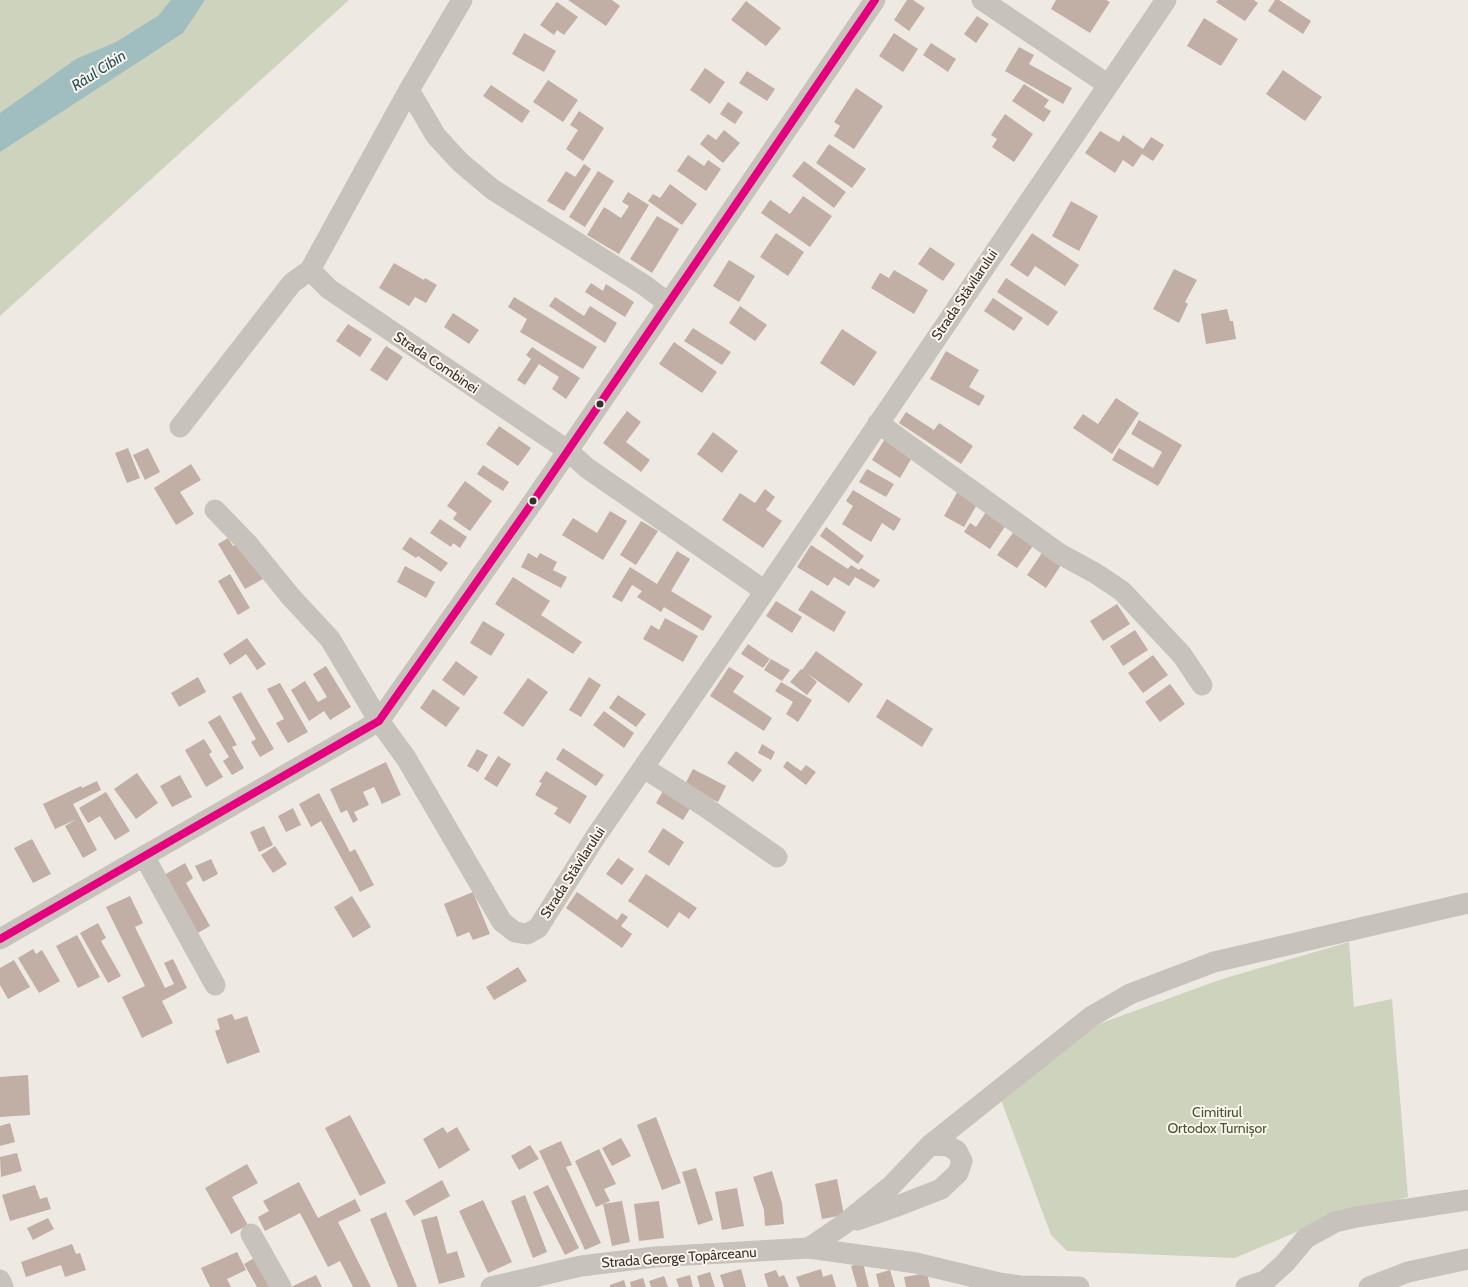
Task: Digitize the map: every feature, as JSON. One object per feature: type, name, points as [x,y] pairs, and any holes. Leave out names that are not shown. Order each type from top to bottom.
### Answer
[{"type":"street","points":[[180,427],[292,283],[310,270],[409,90],[462,0]]},
{"type":"street","points":[[0,939],[379,721],[875,0]]},
{"type":"street","points":[[982,0],[1107,84]]},
{"type":"street","name":"Strada Stăvilarului","points":[[215,510],[247,543],[291,597],[330,640],[379,721],[406,758],[502,922],[515,932],[527,934],[538,928],[596,836],[765,591],[1107,84],[1166,0]]},
{"type":"street","points":[[409,90],[436,136],[466,168],[492,188],[644,285],[668,303]]},
{"type":"street","name":"Strada Combinei","points":[[310,270],[329,289],[567,450]]},
{"type":"street","points":[[878,423],[1060,554],[1095,573],[1122,591],[1182,656],[1202,686]]},
{"type":"street","points":[[567,450],[587,468],[765,591]]},
{"type":"street","points":[[644,768],[701,804],[777,857]]},
{"type":"street","points":[[144,856],[215,984]]},
{"type":"street","points":[[809,1248],[844,1224],[891,1186],[930,1145],[1092,1016],[1130,994],[1214,962],[1468,903]]},
{"type":"street","points":[[844,1224],[941,1189],[958,1173],[962,1161],[957,1151],[948,1146],[930,1145]]},
{"type":"street","points":[[1246,1287],[1265,1281],[1306,1238],[1335,1222],[1356,1217],[1468,1200]]},
{"type":"street","points":[[251,1234],[282,1287]]},
{"type":"street","name":"Strada George Topârceanu","points":[[491,1287],[581,1266],[655,1257],[809,1248],[916,1264],[998,1283],[1020,1286],[1079,1287]]},
{"type":"street","points":[[1369,1287],[1408,1272],[1468,1259]]},
{"type":"street","points":[[0,1280],[3,1287]]},
{"type":"green space","points":[[0,0],[349,0],[0,316]]},
{"type":"green space","name":"Cimitirul Ortodox Turnișor","points":[[1349,942],[1354,1007],[1392,999],[1408,1197],[1320,1222],[1235,1258],[1067,1251],[1051,1235],[1000,1097],[1096,1025],[1222,979]]},
{"type":"water","name":"Râul Cibin","points":[[171,0],[205,0],[183,33],[0,152],[0,113],[76,59],[116,42],[158,16]]},
{"type":"building","points":[[568,0],[612,0],[620,6],[606,26]]},
{"type":"building","points":[[907,0],[913,0],[925,8],[909,31],[894,20]]},
{"type":"building","points":[[1056,0],[1106,0],[1110,2],[1090,33],[1051,9]]},
{"type":"building","points":[[1218,0],[1254,0],[1258,3],[1245,21],[1216,2]]},
{"type":"building","points":[[1275,0],[1279,0],[1311,21],[1303,34],[1268,11]]},
{"type":"building","points":[[746,1],[781,28],[766,46],[731,20]]},
{"type":"building","points":[[557,2],[578,17],[564,35],[557,30],[554,35],[540,25]]},
{"type":"building","points":[[977,16],[989,24],[976,43],[964,34]]},
{"type":"building","points":[[1204,18],[1238,39],[1221,66],[1187,46]]},
{"type":"building","points":[[524,33],[556,51],[544,72],[512,54]]},
{"type":"building","points":[[894,33],[918,49],[903,72],[879,56]]},
{"type":"building","points":[[931,43],[956,59],[948,72],[923,55]]},
{"type":"building","points":[[1019,47],[1034,55],[1029,64],[1072,88],[1063,104],[1005,71]]},
{"type":"building","points":[[705,68],[725,82],[710,104],[690,90]]},
{"type":"building","points":[[1283,70],[1322,97],[1305,121],[1266,94]]},
{"type":"building","points":[[747,71],[775,89],[767,101],[739,83]]},
{"type":"building","points":[[548,80],[578,100],[563,122],[533,102]]},
{"type":"building","points":[[1024,84],[1049,100],[1044,107],[1051,111],[1044,122],[1012,101]]},
{"type":"building","points":[[491,85],[530,111],[522,123],[483,96]]},
{"type":"building","points":[[856,88],[883,106],[854,149],[834,136],[840,126],[834,122]]},
{"type":"building","points":[[728,102],[743,112],[735,124],[720,114]]},
{"type":"building","points":[[579,111],[604,128],[583,161],[566,149],[578,130],[570,125]]},
{"type":"building","points":[[1005,114],[1033,134],[1014,162],[992,147],[997,139],[991,135]]},
{"type":"building","points":[[724,130],[740,143],[723,163],[700,144],[708,134],[716,140]]},
{"type":"building","points":[[1100,131],[1119,142],[1123,135],[1143,149],[1151,137],[1164,145],[1153,161],[1142,154],[1133,167],[1123,160],[1115,173],[1085,153]]},
{"type":"building","points":[[829,144],[866,169],[852,188],[816,163]]},
{"type":"building","points":[[688,155],[704,166],[708,160],[721,169],[706,191],[677,171]]},
{"type":"building","points":[[804,161],[846,192],[834,208],[792,176]]},
{"type":"building","points":[[584,164],[591,169],[564,211],[547,201],[566,171],[575,177]]},
{"type":"building","points":[[598,171],[614,181],[585,227],[569,217]]},
{"type":"building","points":[[670,184],[697,204],[682,225],[648,201],[653,194],[660,198]]},
{"type":"building","points":[[628,192],[649,205],[619,254],[587,235],[604,207],[621,218],[629,206],[622,202]]},
{"type":"building","points":[[803,196],[832,216],[810,247],[761,213],[770,200],[790,214]]},
{"type":"building","points":[[1071,201],[1098,216],[1079,251],[1052,236]]},
{"type":"building","points":[[657,216],[679,229],[652,273],[630,259]]},
{"type":"building","points":[[776,233],[804,252],[788,276],[760,257]]},
{"type":"building","points":[[1032,233],[1079,265],[1065,286],[1035,266],[1028,277],[1010,265]]},
{"type":"building","points":[[930,247],[955,264],[943,281],[918,264]]},
{"type":"building","points":[[729,260],[755,276],[739,302],[713,286]]},
{"type":"building","points":[[394,263],[437,285],[426,303],[415,297],[409,306],[379,288]]},
{"type":"building","points":[[1174,269],[1197,280],[1185,302],[1188,304],[1179,323],[1153,309]]},
{"type":"building","points":[[894,270],[928,290],[914,314],[871,288],[880,273],[889,278]]},
{"type":"building","points":[[1006,278],[1058,312],[1048,326],[997,292]]},
{"type":"building","points":[[591,283],[603,291],[606,284],[634,302],[625,317],[585,292]]},
{"type":"building","points":[[514,297],[597,347],[583,369],[520,332],[527,319],[508,307]]},
{"type":"building","points":[[555,297],[584,316],[590,306],[617,323],[605,343],[549,306]]},
{"type":"building","points":[[993,298],[1023,318],[1014,331],[984,311]]},
{"type":"building","points":[[740,306],[767,325],[755,341],[729,323]]},
{"type":"building","points":[[1227,309],[1230,321],[1233,321],[1236,339],[1206,344],[1201,314]]},
{"type":"building","points":[[453,313],[479,330],[469,344],[444,327]]},
{"type":"building","points":[[348,324],[372,339],[360,357],[336,341]]},
{"type":"building","points":[[693,328],[731,352],[722,365],[684,341]]},
{"type":"building","points":[[842,329],[877,352],[854,386],[820,363]]},
{"type":"building","points":[[674,342],[717,372],[702,393],[659,364]]},
{"type":"building","points":[[386,346],[403,357],[387,381],[370,370]]},
{"type":"building","points":[[532,347],[580,378],[566,399],[552,389],[559,377],[539,364],[525,385],[517,380],[531,359],[526,355]]},
{"type":"building","points":[[946,351],[979,370],[969,387],[985,396],[979,406],[930,379]]},
{"type":"building","points":[[1116,398],[1139,413],[1112,454],[1073,428],[1083,414],[1098,424]]},
{"type":"building","points":[[627,411],[641,422],[626,442],[650,460],[641,472],[603,443]]},
{"type":"building","points":[[906,412],[934,430],[939,423],[973,446],[961,464],[899,423]]},
{"type":"building","points":[[1139,420],[1182,445],[1158,486],[1112,460],[1119,448],[1153,468],[1162,452],[1131,434]]},
{"type":"building","points":[[499,426],[531,448],[518,466],[486,444]]},
{"type":"building","points":[[713,432],[738,451],[722,473],[697,454]]},
{"type":"building","points":[[886,437],[914,454],[900,478],[872,460]]},
{"type":"building","points":[[128,448],[140,478],[127,483],[115,453]]},
{"type":"building","points":[[148,448],[160,472],[145,480],[133,455]]},
{"type":"building","points":[[191,464],[201,480],[180,492],[194,514],[176,525],[154,488]]},
{"type":"building","points":[[483,465],[509,482],[503,491],[477,474]]},
{"type":"building","points":[[867,469],[894,484],[886,497],[859,482]]},
{"type":"building","points":[[465,481],[492,501],[470,531],[453,519],[457,513],[447,506]]},
{"type":"building","points":[[765,489],[775,497],[766,510],[782,521],[763,548],[722,520],[740,493],[755,503]]},
{"type":"building","points":[[959,489],[979,501],[964,527],[944,516]]},
{"type":"building","points":[[853,490],[901,519],[894,531],[882,523],[871,542],[842,524],[853,506],[846,501]]},
{"type":"building","points":[[988,509],[1008,522],[990,549],[964,532],[970,523],[976,527]]},
{"type":"building","points":[[610,511],[627,521],[603,560],[562,535],[573,518],[597,533]]},
{"type":"building","points":[[440,519],[467,537],[460,548],[453,543],[451,547],[430,533]]},
{"type":"building","points":[[641,521],[658,531],[636,565],[620,555]]},
{"type":"building","points":[[826,527],[864,556],[858,564],[820,536]]},
{"type":"building","points":[[1015,530],[1035,543],[1017,568],[997,555]]},
{"type":"building","points":[[410,537],[448,563],[441,572],[418,556],[416,558],[402,549]]},
{"type":"building","points":[[228,538],[233,546],[241,542],[263,579],[245,589],[218,544]]},
{"type":"building","points":[[811,545],[848,569],[851,565],[859,570],[861,568],[880,580],[874,588],[855,577],[849,586],[834,577],[828,586],[797,567]]},
{"type":"building","points":[[1044,550],[1063,562],[1046,588],[1027,575]]},
{"type":"building","points":[[677,551],[690,559],[671,591],[712,616],[703,631],[664,607],[661,612],[637,597],[642,591],[632,585],[622,602],[612,597],[630,567],[657,584]]},
{"type":"building","points":[[528,553],[537,558],[540,553],[557,562],[553,570],[567,577],[561,588],[521,567]]},
{"type":"building","points":[[405,566],[435,582],[426,598],[397,582]]},
{"type":"building","points":[[230,574],[250,608],[238,615],[218,581]]},
{"type":"building","points":[[513,577],[550,601],[541,615],[582,642],[573,654],[495,604]]},
{"type":"building","points":[[811,590],[846,612],[834,632],[798,610]]},
{"type":"building","points":[[776,601],[802,617],[792,633],[766,616]]},
{"type":"building","points":[[1117,604],[1130,624],[1103,641],[1090,621]]},
{"type":"building","points":[[665,618],[698,636],[683,662],[643,639],[651,625],[659,630]]},
{"type":"building","points":[[483,621],[505,634],[491,656],[470,643]]},
{"type":"building","points":[[1135,630],[1148,650],[1123,666],[1110,646]]},
{"type":"building","points":[[247,638],[266,664],[257,670],[246,654],[230,665],[223,654]]},
{"type":"building","points":[[748,644],[770,659],[763,668],[741,654]]},
{"type":"building","points":[[816,651],[863,684],[849,703],[808,674],[817,682],[807,695],[790,682]]},
{"type":"building","points":[[1153,655],[1168,675],[1143,693],[1128,673]]},
{"type":"building","points":[[771,659],[790,670],[782,681],[764,670]]},
{"type":"building","points":[[456,661],[478,677],[464,696],[442,680]]},
{"type":"building","points":[[326,666],[351,707],[330,720],[324,711],[309,721],[291,690],[305,681],[318,702],[327,697],[313,674]]},
{"type":"building","points":[[729,667],[744,676],[733,692],[772,718],[764,731],[710,696]]},
{"type":"building","points":[[198,677],[206,692],[179,707],[171,693]]},
{"type":"building","points":[[589,677],[601,685],[581,717],[569,710]]},
{"type":"building","points":[[528,678],[548,692],[523,727],[503,713]]},
{"type":"building","points":[[781,682],[812,700],[798,722],[786,714],[793,702],[775,691]]},
{"type":"building","points":[[280,683],[308,732],[288,743],[276,723],[284,719],[267,689]]},
{"type":"building","points":[[1170,684],[1185,704],[1160,722],[1145,702]]},
{"type":"building","points":[[433,689],[460,708],[446,727],[420,708]]},
{"type":"building","points":[[241,692],[274,749],[260,757],[251,742],[256,739],[232,697]]},
{"type":"building","points":[[618,695],[646,714],[636,727],[609,708]]},
{"type":"building","points":[[887,699],[933,729],[922,747],[876,717]]},
{"type":"building","points":[[604,711],[634,733],[624,748],[593,725]]},
{"type":"building","points":[[220,715],[237,745],[232,747],[244,768],[232,775],[223,761],[229,757],[208,722]]},
{"type":"building","points":[[204,739],[212,752],[209,754],[223,777],[206,787],[185,750]]},
{"type":"building","points":[[762,744],[775,752],[771,760],[758,753]]},
{"type":"building","points":[[563,748],[604,775],[596,786],[556,759]]},
{"type":"building","points":[[477,749],[488,755],[478,772],[467,766]]},
{"type":"building","points":[[736,751],[762,770],[753,782],[727,763]]},
{"type":"building","points":[[498,756],[511,764],[497,787],[484,779]]},
{"type":"building","points":[[787,761],[801,771],[806,765],[816,772],[806,785],[783,767]]},
{"type":"building","points":[[386,762],[401,795],[382,804],[374,787],[363,792],[369,805],[354,812],[358,820],[353,823],[347,810],[341,813],[330,789]]},
{"type":"building","points":[[693,769],[726,786],[718,802],[684,786]]},
{"type":"building","points":[[546,771],[587,796],[570,824],[554,814],[558,808],[535,795],[542,783],[539,782]]},
{"type":"building","points":[[137,773],[158,803],[136,819],[114,789]]},
{"type":"building","points":[[180,775],[192,797],[172,807],[160,786]]},
{"type":"building","points":[[97,781],[101,790],[73,804],[97,850],[83,858],[65,826],[77,819],[55,829],[43,804],[81,786],[82,788]]},
{"type":"building","points":[[666,786],[694,802],[683,820],[656,803]]},
{"type":"building","points":[[106,792],[130,831],[115,840],[100,816],[88,823],[79,808]]},
{"type":"building","points":[[319,793],[350,852],[355,849],[374,885],[360,892],[321,821],[311,827],[299,804]]},
{"type":"building","points":[[293,808],[301,825],[286,832],[278,816]]},
{"type":"building","points":[[264,826],[273,845],[259,852],[250,832]]},
{"type":"building","points":[[663,828],[684,842],[669,866],[648,852]]},
{"type":"building","points":[[32,839],[51,874],[33,883],[14,848]]},
{"type":"building","points":[[275,846],[287,864],[273,873],[261,855]]},
{"type":"building","points":[[618,858],[634,869],[622,885],[606,874]]},
{"type":"building","points":[[211,859],[218,874],[203,882],[195,866]]},
{"type":"building","points":[[185,863],[193,878],[186,883],[210,926],[196,934],[164,875]]},
{"type":"building","points":[[646,874],[697,908],[689,919],[679,912],[668,928],[628,901]]},
{"type":"building","points":[[473,892],[490,934],[473,940],[469,932],[457,937],[444,904]]},
{"type":"building","points":[[577,892],[617,920],[622,913],[628,917],[621,926],[632,934],[622,948],[566,908]]},
{"type":"building","points":[[130,896],[143,923],[135,927],[165,988],[174,984],[164,963],[173,959],[187,988],[162,1001],[173,1023],[142,1038],[122,997],[145,986],[106,907]]},
{"type":"building","points":[[352,896],[371,927],[353,938],[334,907]]},
{"type":"building","points":[[98,923],[106,938],[101,941],[121,976],[108,983],[80,933]]},
{"type":"building","points":[[77,935],[100,977],[78,988],[56,946]]},
{"type":"building","points":[[33,949],[36,954],[42,950],[60,981],[39,993],[18,958]]},
{"type":"building","points":[[14,960],[30,987],[8,999],[0,985],[0,968]]},
{"type":"building","points":[[518,967],[527,981],[494,1000],[486,987]]},
{"type":"building","points":[[232,1014],[235,1020],[247,1016],[260,1052],[227,1064],[215,1031],[220,1029],[217,1019]]},
{"type":"building","points":[[28,1075],[30,1115],[0,1117],[0,1077]]},
{"type":"building","points":[[350,1115],[386,1183],[360,1196],[325,1128]]},
{"type":"building","points":[[656,1117],[681,1183],[662,1190],[637,1125]]},
{"type":"building","points":[[10,1123],[15,1142],[0,1146],[0,1126]]},
{"type":"building","points":[[443,1127],[447,1133],[457,1127],[470,1150],[439,1169],[423,1139]]},
{"type":"building","points":[[621,1138],[631,1156],[612,1166],[602,1148]]},
{"type":"building","points":[[561,1141],[572,1165],[566,1167],[601,1243],[585,1250],[539,1151]]},
{"type":"building","points":[[530,1145],[539,1159],[519,1170],[511,1156]]},
{"type":"building","points":[[599,1149],[616,1184],[604,1189],[610,1201],[596,1207],[575,1161]]},
{"type":"building","points":[[17,1153],[22,1171],[1,1177],[0,1157]]},
{"type":"building","points":[[247,1164],[258,1183],[232,1197],[248,1225],[231,1234],[205,1188]]},
{"type":"building","points":[[696,1168],[713,1220],[698,1225],[682,1172]]},
{"type":"building","points":[[772,1171],[782,1203],[784,1224],[765,1226],[764,1210],[753,1177]]},
{"type":"building","points":[[837,1179],[844,1215],[822,1219],[815,1184]]},
{"type":"building","points":[[442,1180],[450,1196],[414,1216],[405,1201]]},
{"type":"building","points":[[299,1182],[318,1218],[355,1199],[361,1211],[338,1222],[371,1287],[353,1287],[340,1261],[328,1267],[300,1213],[265,1231],[258,1217],[269,1211],[263,1201]]},
{"type":"building","points":[[35,1185],[40,1199],[47,1197],[51,1209],[10,1221],[2,1195]]},
{"type":"building","points":[[548,1185],[579,1248],[565,1255],[533,1192]]},
{"type":"building","points":[[737,1188],[744,1226],[722,1230],[715,1192]]},
{"type":"building","points":[[525,1195],[547,1252],[533,1258],[511,1201]]},
{"type":"building","points":[[483,1200],[512,1262],[488,1273],[459,1211]]},
{"type":"building","points":[[622,1201],[630,1242],[612,1246],[603,1204]]},
{"type":"building","points":[[659,1201],[664,1238],[639,1241],[634,1204]]},
{"type":"building","points":[[386,1212],[417,1287],[398,1287],[370,1219]]},
{"type":"building","points":[[437,1216],[447,1254],[457,1251],[465,1277],[439,1284],[421,1220]]},
{"type":"building","points":[[48,1218],[54,1229],[33,1240],[27,1228]]},
{"type":"building","points":[[72,1244],[76,1254],[80,1253],[86,1270],[65,1277],[61,1265],[26,1277],[21,1262]]},
{"type":"building","points":[[237,1252],[246,1270],[227,1279],[231,1287],[210,1287],[201,1268]]},
{"type":"building","points":[[256,1257],[272,1287],[257,1287],[244,1264]]},
{"type":"building","points":[[863,1263],[869,1287],[857,1287],[851,1266]]},
{"type":"building","points":[[741,1269],[746,1287],[724,1287],[720,1275]]},
{"type":"building","points":[[821,1269],[823,1277],[832,1274],[836,1287],[800,1287],[796,1277]]},
{"type":"building","points":[[776,1270],[779,1277],[784,1275],[789,1287],[768,1287],[764,1274]]},
{"type":"building","points":[[890,1270],[895,1287],[879,1287],[876,1274]]},
{"type":"building","points":[[710,1272],[715,1287],[700,1287],[697,1276]]},
{"type":"building","points":[[927,1273],[930,1287],[906,1287],[904,1277]]},
{"type":"building","points":[[316,1275],[322,1287],[291,1287]]},
{"type":"building","points":[[690,1275],[693,1287],[679,1287],[676,1279]]},
{"type":"building","points":[[664,1276],[668,1287],[651,1287],[649,1281]]},
{"type":"building","points":[[643,1278],[646,1287],[631,1287],[630,1282]]},
{"type":"building","points":[[624,1280],[626,1287],[610,1287],[610,1285]]},
{"type":"transit line","points":[[0,939],[379,721],[537,496],[875,0]]}]
